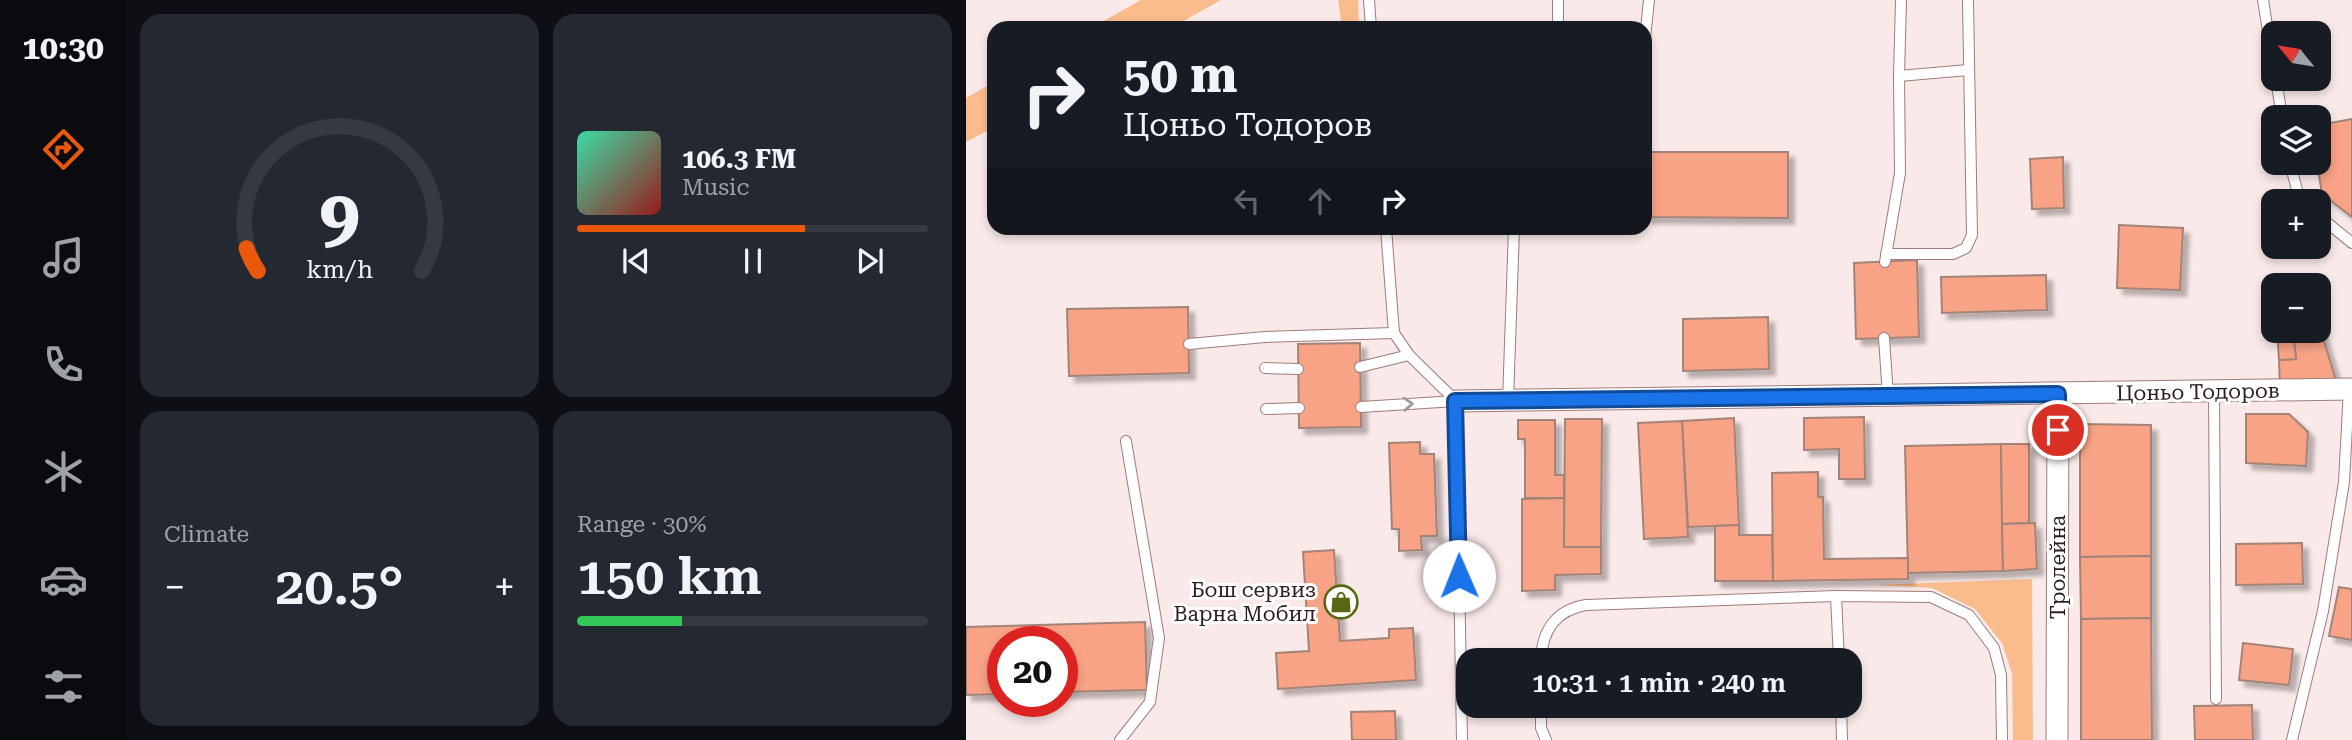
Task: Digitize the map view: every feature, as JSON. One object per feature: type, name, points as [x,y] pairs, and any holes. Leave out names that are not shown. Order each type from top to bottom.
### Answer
[{"type":"street","name":"Цоньо Тодоров","points":[[1455,401],[2351,389]]},
{"type":"street","name":"Тролейна","points":[[2057,740],[2058,394]]},
{"type":"lane","points":[[1369,0],[1370,21]]},
{"type":"lane","points":[[1558,0],[1558,21]]},
{"type":"lane","points":[[1647,21],[1649,0]]},
{"type":"lane","points":[[1901,0],[1900,173],[1885,258],[1953,254],[1960,252],[1970,242],[1972,228],[1968,0]]},
{"type":"lane","points":[[2263,0],[2266,21]]},
{"type":"lane","points":[[1899,76],[1968,70]]},
{"type":"lane","points":[[2331,226],[2352,243]]},
{"type":"lane","points":[[1387,235],[1394,333],[1409,355],[1455,401],[1462,740]]},
{"type":"lane","points":[[1508,401],[1514,235]]},
{"type":"lane","points":[[1189,344],[1265,337],[1394,333]]},
{"type":"lane","points":[[1884,338],[1888,396]]},
{"type":"lane","points":[[1360,367],[1409,355]]},
{"type":"lane","points":[[1265,368],[1298,369]]},
{"type":"lane","points":[[2292,740],[2323,611],[2344,482],[2351,389]]},
{"type":"lane","points":[[2214,391],[2216,699]]},
{"type":"lane","points":[[1361,407],[1455,401]]},
{"type":"lane","points":[[1266,409],[1299,408]]},
{"type":"lane","points":[[1120,740],[1150,702],[1159,638],[1126,440]]},
{"type":"lane","points":[[1542,648],[1549,626],[1560,614],[1575,607],[1597,604],[1836,596],[1931,597],[1969,615],[1994,648],[2001,675],[2002,740]]},
{"type":"lane","points":[[1836,596],[1838,648]]},
{"type":"lane","points":[[1541,718],[1541,728],[1546,740]]},
{"type":"lane","points":[[1841,718],[1842,740]]},
{"type":"shaded area","points":[[1141,0],[1221,0],[1184,21],[1104,21]]},
{"type":"shaded area","points":[[1338,0],[1358,0],[1359,21],[1341,21]]},
{"type":"shaded area","points":[[987,86],[987,131],[966,142],[966,98]]},
{"type":"shaded area","points":[[2032,579],[2033,740],[2013,740],[2012,673],[2002,643],[1975,609],[1932,588],[1875,585]]},
{"type":"building","points":[[2352,119],[2352,217],[2331,201],[2331,189],[2321,189],[2319,175],[2331,175],[2331,123]]},
{"type":"building","points":[[1652,152],[1788,152],[1788,218],[1652,217]]},
{"type":"building","points":[[2063,157],[2064,208],[2032,209],[2030,159]]},
{"type":"building","points":[[2119,225],[2183,228],[2180,290],[2117,288]]},
{"type":"building","points":[[1917,260],[1919,337],[1856,339],[1854,263]]},
{"type":"building","points":[[2046,275],[2047,310],[1942,313],[1941,277]]},
{"type":"building","points":[[1188,307],[1189,373],[1069,376],[1067,309]]},
{"type":"building","points":[[1768,317],[1769,369],[1683,371],[1683,319]]},
{"type":"building","points":[[1360,343],[1361,427],[1299,428],[1298,344]]},
{"type":"building","points":[[2278,343],[2294,343],[2296,359],[2279,360]]},
{"type":"building","points":[[2294,343],[2325,343],[2335,377],[2329,385],[2280,389],[2279,360],[2296,359]]},
{"type":"building","points":[[2246,414],[2289,414],[2308,432],[2306,466],[2246,463]]},
{"type":"building","points":[[1864,417],[1865,479],[1839,479],[1839,449],[1804,450],[1804,418]]},
{"type":"building","points":[[1734,418],[1739,525],[1688,527],[1682,421]]},
{"type":"building","points":[[1565,419],[1602,419],[1601,547],[1564,547]]},
{"type":"building","points":[[1518,420],[1555,420],[1555,475],[1564,475],[1564,498],[1525,498],[1525,439],[1518,439]]},
{"type":"building","points":[[1682,421],[1688,537],[1644,539],[1638,423]]},
{"type":"building","points":[[2080,424],[2151,425],[2151,556],[2080,557]]},
{"type":"building","points":[[1420,442],[1420,454],[1434,454],[1437,536],[1421,536],[1422,550],[1399,551],[1399,529],[1392,529],[1389,443]]},
{"type":"building","points":[[2001,444],[2003,571],[1908,573],[1905,446]]},
{"type":"building","points":[[2001,444],[2029,444],[2029,523],[2002,524]]},
{"type":"building","points":[[1818,472],[1818,497],[1823,497],[1824,559],[1908,558],[1908,579],[1773,581],[1772,473]]},
{"type":"building","points":[[1564,498],[1564,547],[1601,547],[1601,574],[1555,575],[1555,590],[1522,591],[1522,499]]},
{"type":"building","points":[[2035,523],[2037,569],[2003,571],[2002,524]]},
{"type":"building","points":[[1739,525],[1739,535],[1772,535],[1773,581],[1715,581],[1715,526]]},
{"type":"building","points":[[2302,543],[2303,584],[2236,585],[2236,544]]},
{"type":"building","points":[[1334,550],[1340,641],[1389,638],[1389,629],[1413,628],[1416,680],[1278,689],[1276,653],[1309,651],[1303,552]]},
{"type":"building","points":[[2151,556],[2151,618],[2081,619],[2080,557]]},
{"type":"building","points":[[2339,587],[2352,589],[2352,640],[2329,636]]},
{"type":"building","points":[[2151,618],[2152,740],[2081,740],[2081,619]]},
{"type":"building","points":[[1145,622],[1147,690],[1078,692],[1078,626],[1002,626]]},
{"type":"building","points":[[987,626],[987,694],[966,695],[966,627]]},
{"type":"building","points":[[2243,643],[2293,649],[2289,685],[2239,680]]},
{"type":"building","points":[[2252,705],[2253,740],[2195,740],[2194,706]]},
{"type":"building","points":[[1395,711],[1396,740],[1352,740],[1351,712]]},
{"type":"place","name":"Бош сервиз Варна Мобил","points":[[1341,602]]},
{"type":"route","points":[[1459,576],[1455,401],[2058,394],[2058,430]]}]
